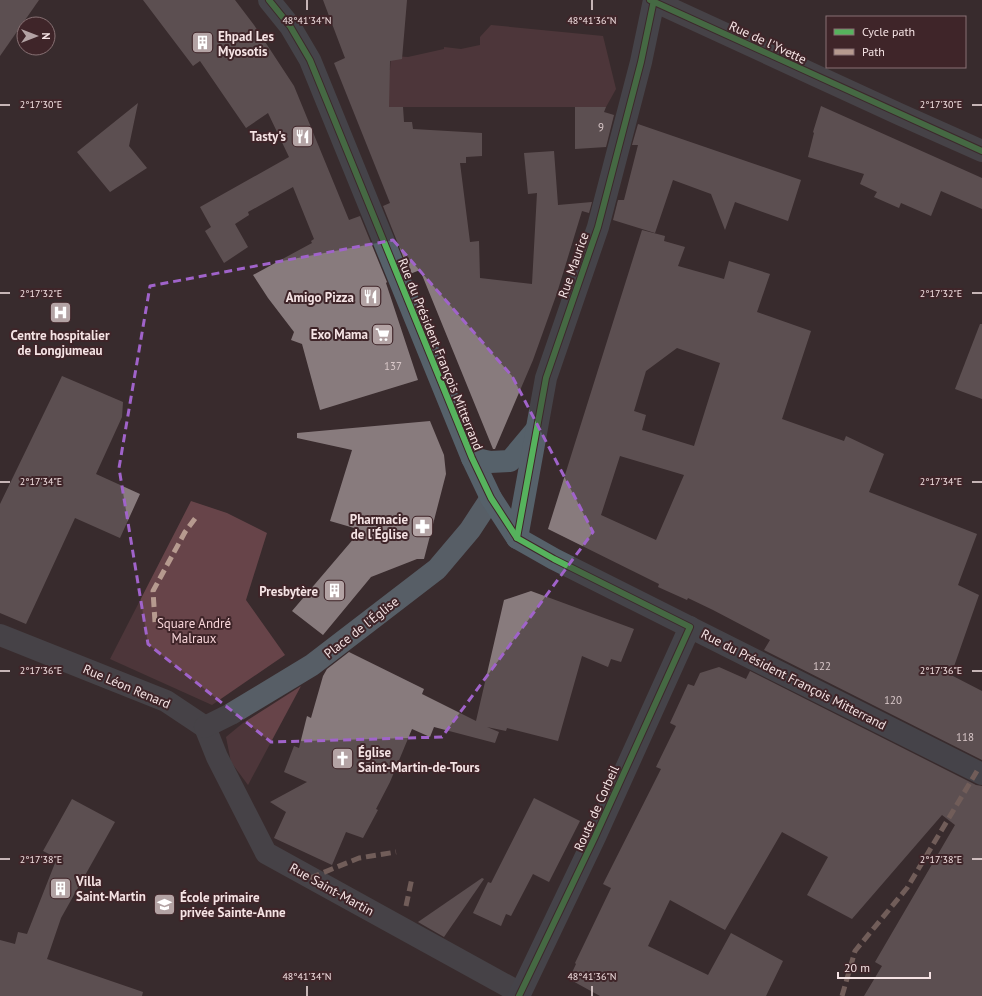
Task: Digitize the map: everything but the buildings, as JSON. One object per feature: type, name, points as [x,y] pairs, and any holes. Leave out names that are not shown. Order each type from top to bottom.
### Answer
[{"type":"main road","name":"Rue du Président François Mitterrand","points":[[269,0],[290,26],[310,60],[472,458],[491,498],[517,538],[554,559],[982,774]]},
{"type":"main road","name":"Rue Maurice","points":[[517,538],[546,378],[598,227],[642,62],[653,0]]},
{"type":"main road","points":[[472,458],[490,462],[510,461],[538,427]]},
{"type":"main road","name":"Route de Corbeil","points":[[520,994],[595,837],[690,627]]},
{"type":"street","name":"Rue de l'Yvette","points":[[653,0],[982,151]]},
{"type":"street","name":"Place de l'Église","points":[[205,727],[231,714],[312,665],[437,569],[470,530],[491,498]]},
{"type":"street","name":"Rue Léon Renard","points":[[0,635],[166,701],[205,727]]},
{"type":"street","name":"Rue Saint-Martin","points":[[205,727],[216,757],[266,853],[520,994]]},
{"type":"highlighted area","points":[[393,240],[512,376],[593,532],[442,737],[271,742],[148,644],[119,468],[150,286]]},
{"type":"green space","points":[[491,25],[603,36],[616,89],[606,107],[403,107],[384,111],[377,70],[390,70],[391,56],[408,57],[444,49],[444,47],[461,49],[480,45],[480,37]]},
{"type":"green space","name":"Square André Malraux","points":[[191,501],[227,513],[267,533],[246,600],[285,655],[212,705],[110,659]]},
{"type":"green space","points":[[301,686],[248,785],[231,762],[226,737],[243,723]]},
{"type":"marked path","points":[[155,622],[153,591],[185,532],[197,516]]},
{"type":"marked path","points":[[842,996],[855,951],[907,888],[977,771]]},
{"type":"marked path","points":[[310,878],[359,858],[396,852]]},
{"type":"marked path","points":[[406,906],[412,878]]},
{"type":"cycle path","points":[[269,0],[290,26],[310,60],[472,458],[491,498],[517,538],[554,559],[690,627],[595,837],[519,996]]},
{"type":"cycle path","points":[[650,0],[982,151]]},
{"type":"cycle path","points":[[517,538],[546,378],[598,227],[641,62],[654,0]]},
{"type":"place","name":"Ehpad Les Myosotis","points":[[202,43]]},
{"type":"place","name":"Tasty's","points":[[302,136]]},
{"type":"place","name":"Amigo Pizza","points":[[370,297]]},
{"type":"place","name":"Centre hospitalier de Longjumeau","points":[[60,313]]},
{"type":"place","name":"Exo Mama","points":[[383,334]]},
{"type":"place","name":"Pharmacie de l'Église","points":[[423,526]]},
{"type":"place","name":"Presbytère","points":[[334,591]]},
{"type":"place","name":"Église Saint-Martin-de-Tours","points":[[343,759]]},
{"type":"place","name":"Villa Saint-Martin","points":[[61,888]]},
{"type":"place","name":"École primaire privée Sainte-Anne","points":[[165,904]]}]
